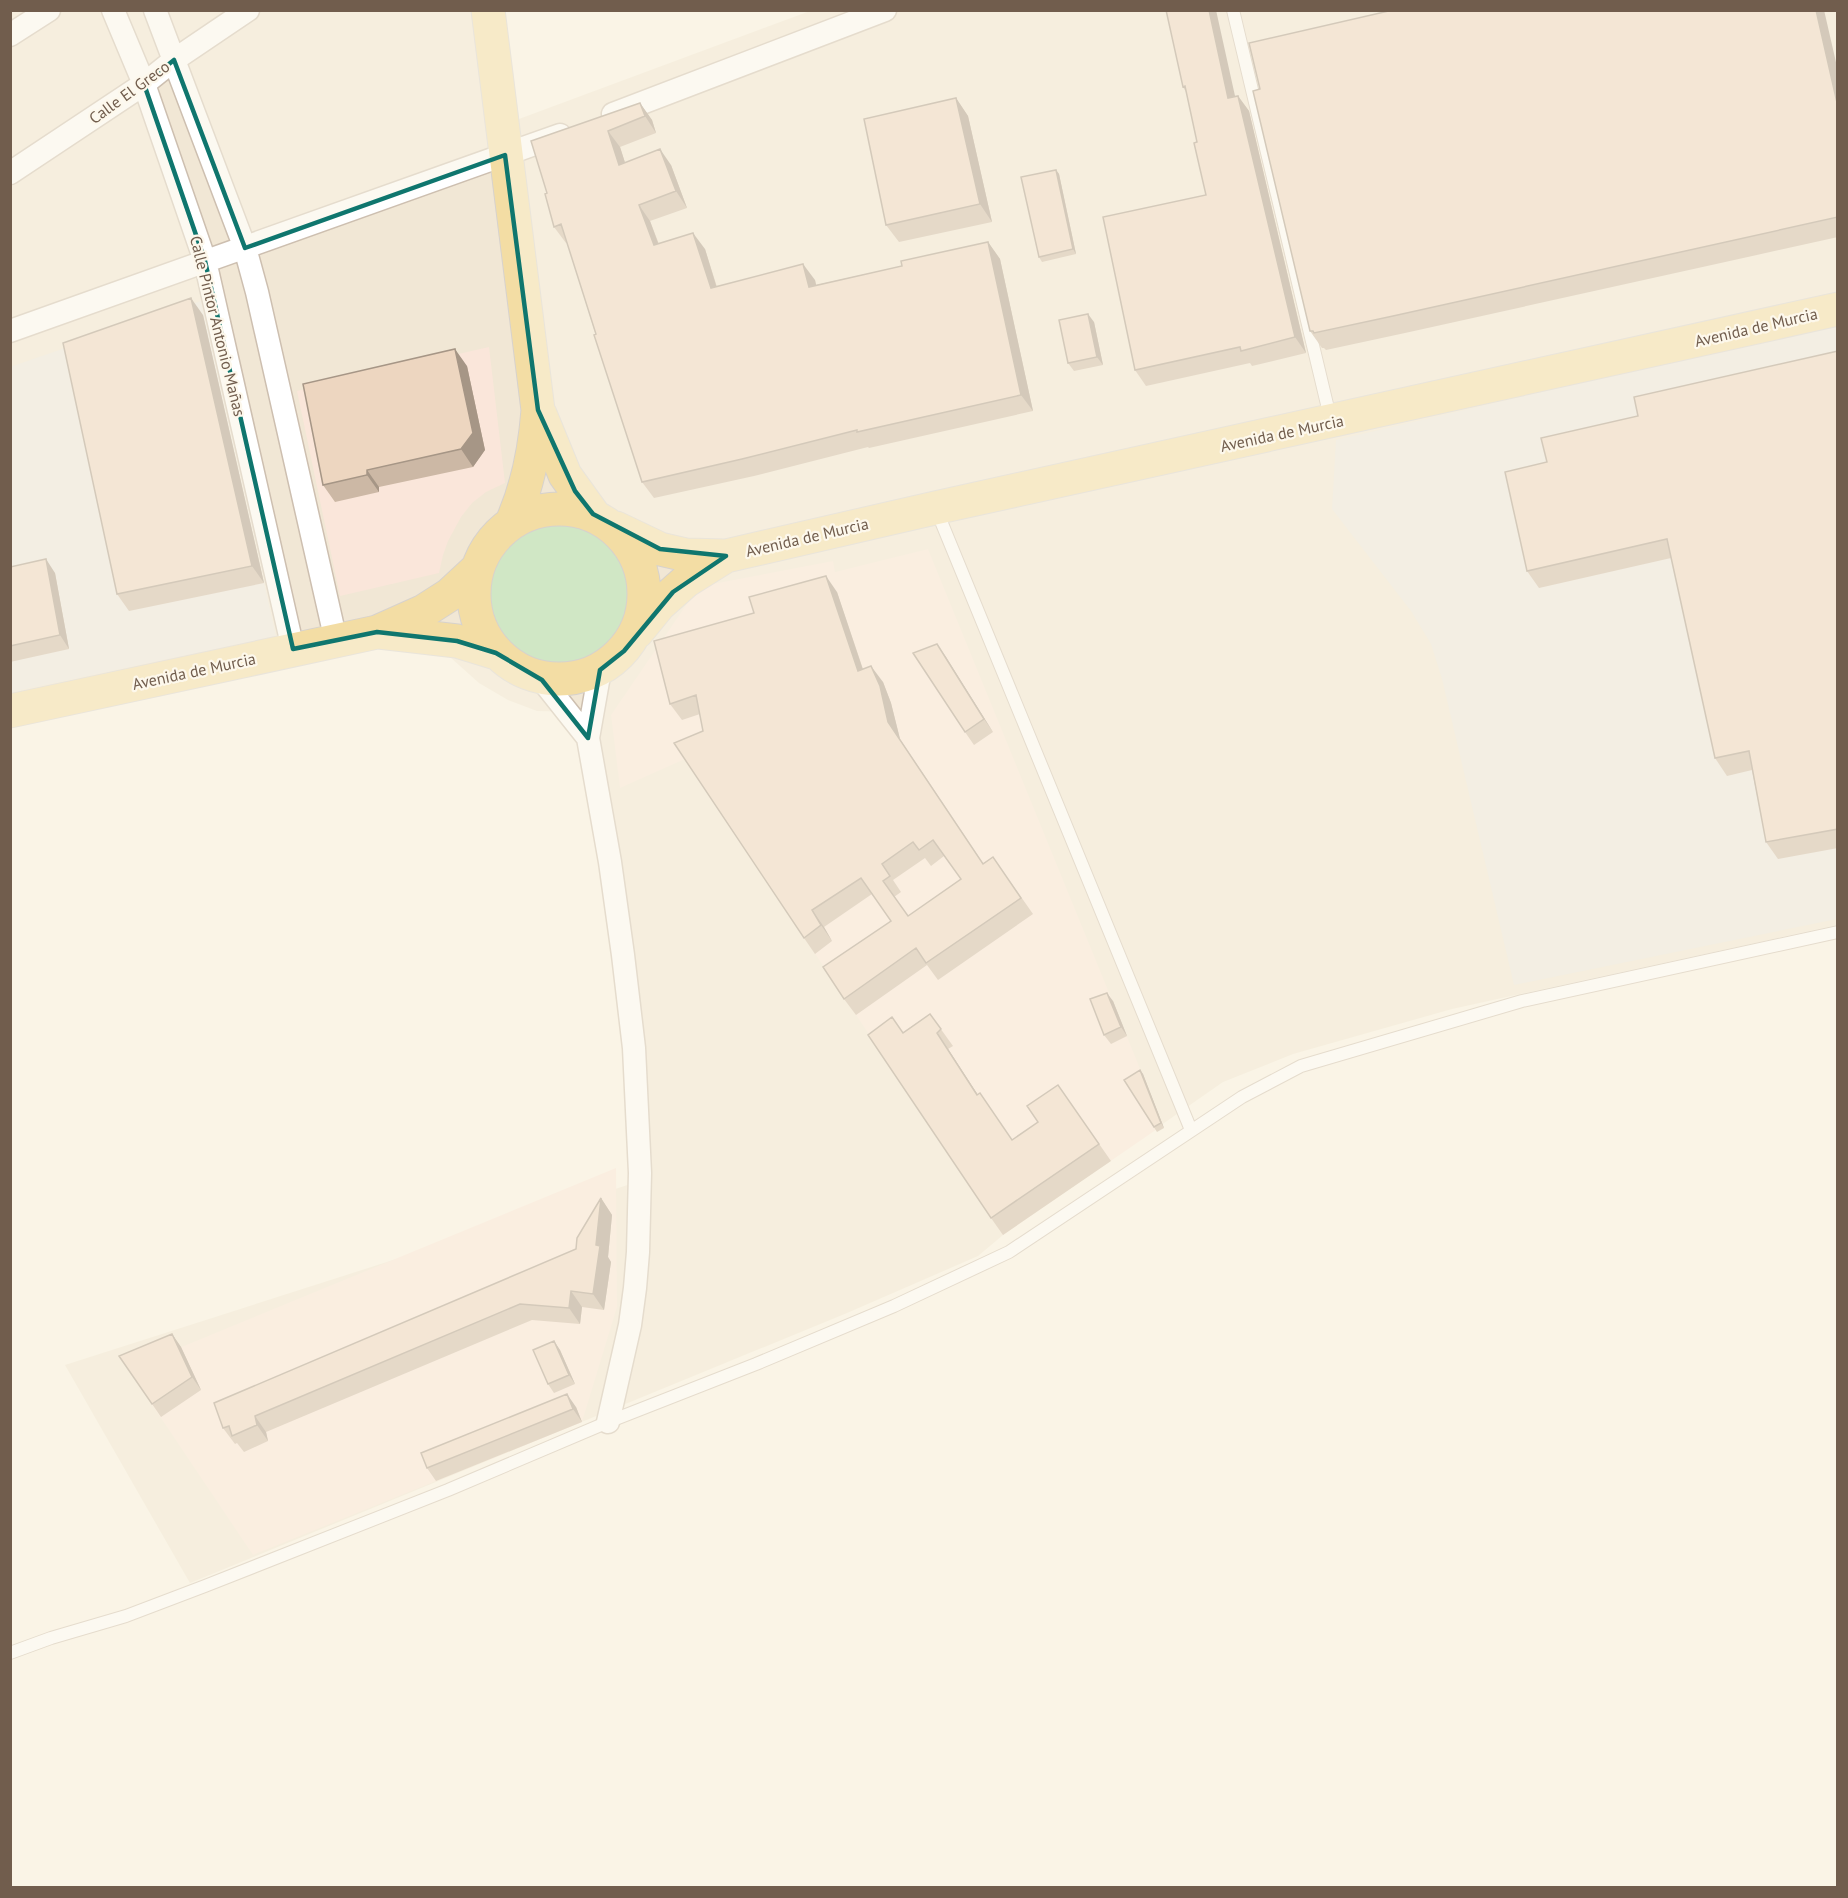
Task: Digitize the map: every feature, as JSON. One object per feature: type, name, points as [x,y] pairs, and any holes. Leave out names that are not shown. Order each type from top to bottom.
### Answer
[{"type":"main road","points":[[488,10],[538,410],[531,465],[523,497],[512,522]]},
{"type":"main road","name":"Avenida de Murcia","points":[[604,521],[660,549],[686,555],[726,556],[1838,309]]},
{"type":"main road","points":[[538,410],[565,475],[604,521],[634,551],[644,579],[644,608],[634,636],[624,651],[600,670],[575,678],[542,680],[514,667],[496,653],[480,628],[473,599],[477,569],[485,551],[496,535],[512,522],[537,511],[565,508],[604,521]]},
{"type":"main road","name":"Avenida de Murcia","points":[[634,636],[659,605],[673,592],[726,556]]},
{"type":"main road","name":"Avenida de Murcia","points":[[10,711],[377,632],[424,611],[449,595],[477,569]]},
{"type":"main road","name":"Avenida de Murcia","points":[[377,632],[457,641],[496,653]]},
{"type":"street","points":[[10,35],[49,10]]},
{"type":"street","name":"Calle Pintor Antonio Mañas","points":[[113,10],[144,84],[205,261],[294,649]]},
{"type":"street","points":[[155,10],[245,248],[336,641]]},
{"type":"street","name":"Calle El Greco","points":[[10,173],[144,84],[174,60],[248,10]]},
{"type":"street","points":[[10,331],[505,155],[885,10]]},
{"type":"street","points":[[600,670],[588,738],[624,955],[634,1048],[640,1173],[635,1288],[626,1343],[608,1422]]},
{"type":"street","points":[[542,680],[588,738]]},
{"type":"lane","points":[[1233,10],[1332,422]]},
{"type":"lane","points":[[935,508],[1191,1130]]},
{"type":"lane","points":[[10,1653],[51,1638],[126,1616],[205,1586],[448,1490],[608,1422],[756,1364],[894,1306],[1009,1252],[1242,1097],[1301,1066],[1522,1001],[1838,932]]},
{"type":"highlighted area","points":[[174,60],[245,248],[505,155],[538,410],[575,491],[593,514],[660,549],[726,556],[673,592],[624,651],[600,670],[588,738],[542,680],[496,653],[457,641],[377,632],[293,649],[205,261],[144,84]]},
{"type":"shaded area","points":[[10,11],[505,11],[519,119],[810,11],[1837,11],[1837,925],[1452,1009],[1293,1054],[1223,1082],[1003,1235],[978,1256],[847,1313],[190,1583],[65,1365],[637,1182],[633,1073],[579,712],[537,711],[508,700],[479,683],[412,623],[11,709]]},
{"type":"shaded area","points":[[201,301],[276,636],[11,692],[10,367]]},
{"type":"shaded area","points":[[1837,323],[1837,919],[1514,985],[1442,679],[1431,644],[1411,611],[1332,509],[1336,440]]},
{"type":"shaded area","points":[[489,347],[505,483],[486,492],[472,503],[461,517],[448,541],[439,573],[340,596],[297,391]]},
{"type":"shaded area","points":[[928,549],[1163,1125],[1003,1235],[685,759],[620,788],[611,715],[693,595],[707,585],[833,561],[835,572]]},
{"type":"shaded area","points":[[616,1168],[617,1307],[582,1422],[253,1555],[128,1369]]},
{"type":"green space","points":[[560,523],[587,529],[610,544],[625,567],[631,594],[625,621],[610,644],[587,659],[560,665],[533,659],[510,644],[495,621],[489,594],[495,567],[510,544],[533,529]]},
{"type":"building","points":[[1166,10],[1209,10],[1228,98],[1238,96],[1295,337],[1241,351],[1240,347],[1135,370],[1103,217],[1206,195],[1194,143],[1197,142],[1185,86],[1183,87]]},
{"type":"building","points":[[1393,10],[1816,10],[1838,107],[1838,217],[1314,333],[1310,331],[1253,91],[1260,89],[1249,43]]},
{"type":"building","points":[[956,98],[980,204],[886,225],[864,119]]},
{"type":"building","points":[[640,103],[645,116],[608,131],[619,165],[660,149],[676,191],[639,205],[654,245],[693,233],[711,288],[803,264],[809,287],[902,266],[901,261],[988,242],[1021,395],[857,432],[857,430],[642,482],[561,224],[554,227],[545,194],[547,193],[531,141]]},
{"type":"building","points":[[1056,170],[1073,249],[1039,257],[1021,177]]},
{"type":"building","points":[[191,298],[252,566],[117,594],[63,343]]},
{"type":"building","points":[[1088,314],[1097,357],[1068,363],[1059,320]]},
{"type":"building","points":[[455,349],[473,433],[461,449],[367,470],[367,475],[323,485],[303,384]]},
{"type":"building","points":[[1838,351],[1838,829],[1766,842],[1749,751],[1715,758],[1667,539],[1527,571],[1505,472],[1547,462],[1541,438],[1638,416],[1634,397]]},
{"type":"building","points":[[46,559],[60,635],[10,646],[10,567]]},
{"type":"building","points":[[826,576],[858,671],[871,666],[880,686],[888,722],[983,864],[993,857],[1021,898],[926,963],[916,948],[844,999],[823,967],[891,921],[861,878],[812,910],[821,925],[804,938],[674,743],[703,731],[696,695],[670,704],[654,641],[754,613],[749,597]],"holes":[[[933,840],[961,879],[908,916],[883,881],[890,876],[882,864],[913,842],[919,850]]]},
{"type":"building","points":[[937,644],[984,719],[965,732],[913,653]]},
{"type":"building","points":[[1107,993],[1121,1027],[1104,1035],[1090,999]]},
{"type":"building","points":[[930,1014],[941,1029],[937,1033],[977,1095],[980,1093],[1012,1140],[1038,1122],[1027,1106],[1058,1085],[1099,1144],[991,1218],[868,1035],[892,1017],[903,1033]]},
{"type":"building","points":[[1140,1070],[1161,1123],[1154,1127],[1124,1080]]},
{"type":"building","points":[[601,1198],[596,1245],[600,1246],[593,1294],[571,1291],[569,1308],[520,1304],[255,1416],[257,1425],[232,1436],[229,1426],[223,1428],[214,1403],[576,1249],[577,1238]]},
{"type":"building","points":[[172,1334],[192,1377],[152,1404],[119,1356]]},
{"type":"building","points":[[554,1341],[569,1375],[548,1384],[533,1350]]},
{"type":"building","points":[[567,1394],[573,1409],[427,1468],[421,1453]]}]
